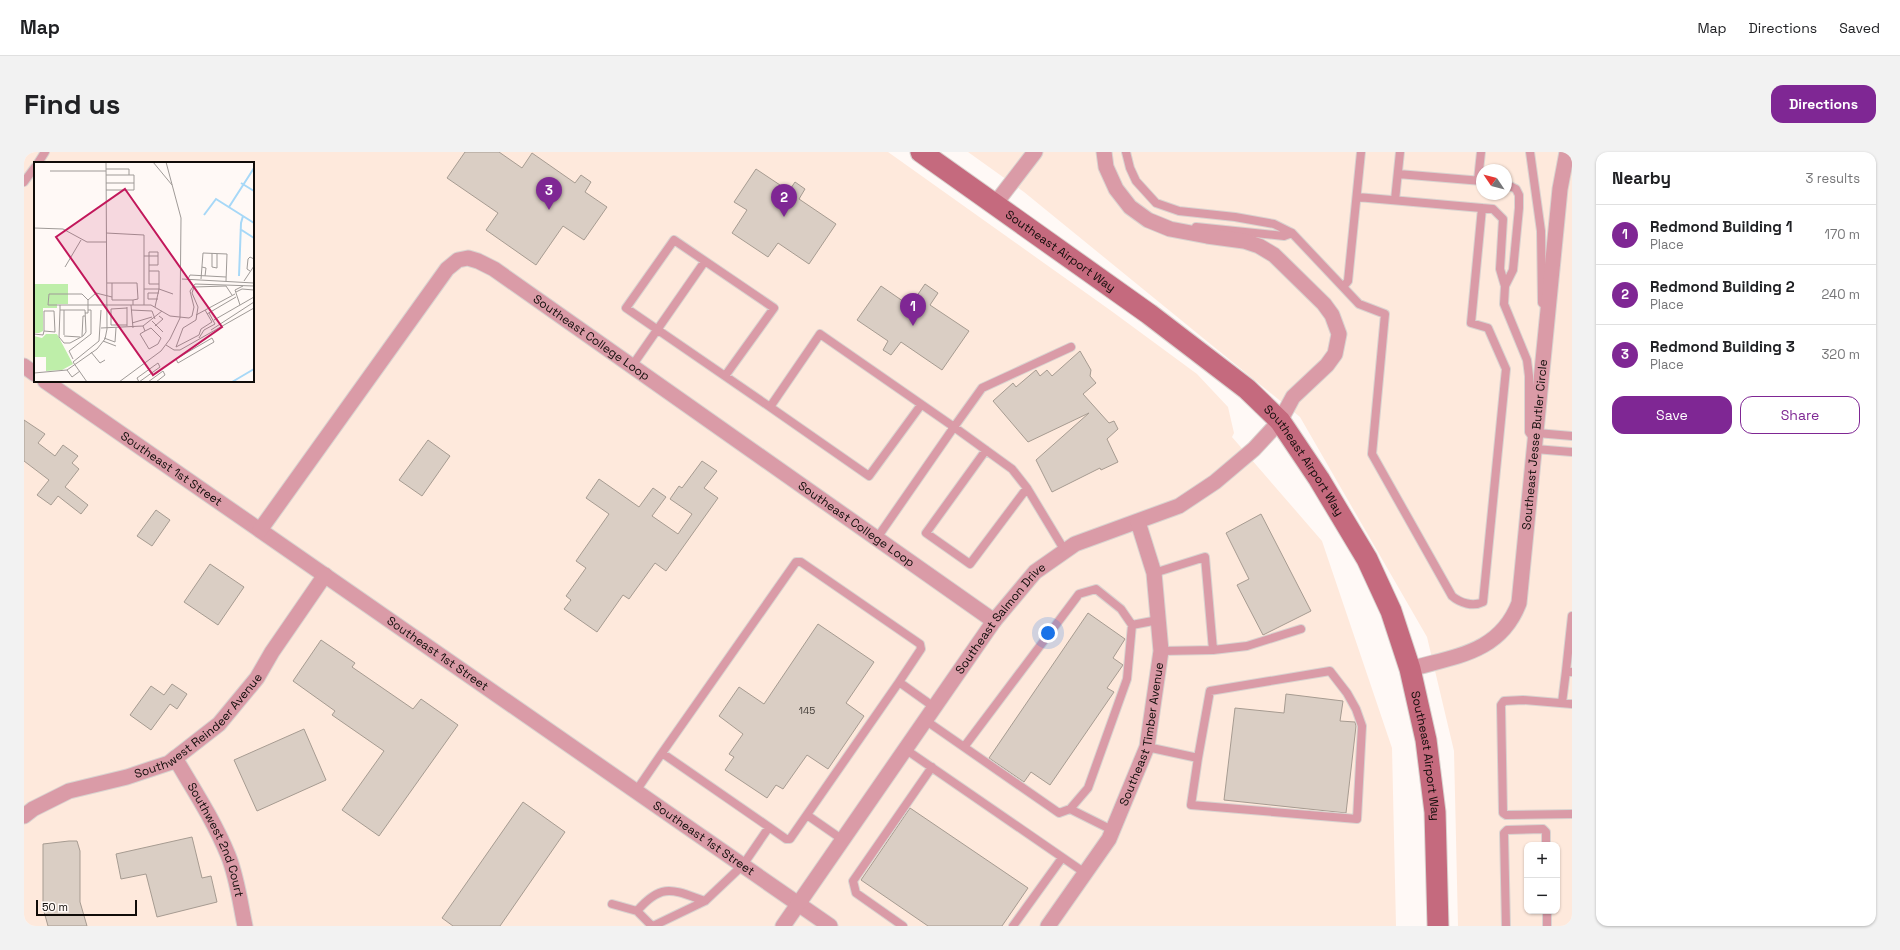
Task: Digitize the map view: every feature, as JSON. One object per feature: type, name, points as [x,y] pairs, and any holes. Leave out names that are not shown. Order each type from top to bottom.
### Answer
[{"type":"main road","name":"Southeast Airport Way","points":[[921,152],[1176,334],[1247,389],[1280,421],[1319,479],[1367,559],[1391,611],[1410,669],[1426,740],[1435,812],[1438,926]]},
{"type":"street","points":[[1104,152],[1110,178],[1122,199],[1148,220],[1170,229],[1244,241],[1267,250],[1281,261],[1324,304],[1336,321],[1340,334],[1334,354],[1327,365],[1293,397],[1280,421]]},
{"type":"street","name":"Southeast Jesse Butler Circle","points":[[1410,669],[1476,650],[1492,641],[1512,620],[1521,594],[1560,189],[1567,152]]},
{"type":"street","points":[[995,204],[1031,153]]},
{"type":"street","name":"Southeast College Loop","points":[[260,530],[447,269],[458,260],[468,258],[478,261],[494,270],[994,621]]},
{"type":"street","points":[[24,366],[34,373]]},
{"type":"street","name":"Southeast 1st Street","points":[[46,382],[830,926]]},
{"type":"street","name":"Southeast Salmon Drive","points":[[783,926],[994,621],[1035,572],[1075,544],[1112,529],[1138,522],[1179,506],[1215,482],[1254,449],[1280,421]]},
{"type":"street","name":"Southeast Timber Avenue","points":[[1048,926],[1109,839],[1146,747],[1161,651],[1154,573],[1138,522]]},
{"type":"street","name":"Southwest Reindeer Avenue","points":[[24,816],[33,809],[69,791],[127,777],[169,763],[219,724],[248,690],[325,575]]},
{"type":"street","name":"Southwest 2nd Court","points":[[175,758],[211,819],[228,856],[238,889],[245,926]]},
{"type":"lane","points":[[39,162],[46,152]]},
{"type":"lane","points":[[1126,152],[1130,168],[1136,181],[1156,202],[1179,211],[1235,217],[1274,224],[1292,232],[1359,304],[1384,314],[1372,454],[1452,596],[1464,603],[1478,604],[1483,602],[1506,369],[1488,328],[1471,323],[1482,208]]},
{"type":"lane","points":[[1343,287],[1348,281],[1361,152]]},
{"type":"lane","points":[[1396,200],[1400,152]]},
{"type":"lane","points":[[1481,152],[1481,164]]},
{"type":"lane","points":[[1530,152],[1541,231],[1542,303],[1548,308]]},
{"type":"lane","points":[[24,182],[34,168]]},
{"type":"lane","points":[[1398,174],[1476,181]]},
{"type":"lane","points":[[1505,286],[1513,270],[1519,194],[1516,189],[1512,187]]},
{"type":"lane","points":[[1357,196],[1494,209],[1503,219],[1500,269],[1505,286],[1504,304],[1527,360],[1529,376],[1529,432],[1536,441],[1572,452]]},
{"type":"lane","points":[[1170,229],[1176,226],[1284,236],[1292,232]]},
{"type":"lane","points":[[725,376],[774,308],[674,240],[626,308],[869,476],[921,404]]},
{"type":"lane","points":[[632,366],[705,261]]},
{"type":"lane","points":[[770,407],[820,334],[1012,469],[1027,488],[1065,551]]},
{"type":"lane","points":[[877,538],[982,388],[1071,347]]},
{"type":"lane","points":[[1536,441],[1572,436]]},
{"type":"lane","points":[[986,450],[926,533],[970,564],[1027,488]]},
{"type":"lane","points":[[1154,573],[1205,557],[1213,650]]},
{"type":"lane","points":[[636,791],[662,753],[796,562],[801,562],[920,644],[921,650],[790,839],[786,839],[662,753]]},
{"type":"lane","points":[[925,720],[1059,813],[1070,809],[1088,788],[1127,679],[1132,625],[1122,609],[1096,589],[1079,594],[964,747]]},
{"type":"lane","points":[[1562,704],[1569,671],[1572,616]]},
{"type":"lane","points":[[1132,625],[1158,620]]},
{"type":"lane","points":[[1161,651],[1213,650],[1247,646],[1301,629]]},
{"type":"lane","points":[[1330,671],[1347,693],[1356,709],[1362,726],[1357,819],[1191,805],[1198,758],[1210,691],[1330,671]]},
{"type":"lane","points":[[899,682],[934,707]]},
{"type":"lane","points":[[1572,704],[1523,700],[1504,701],[1501,705],[1503,813],[1506,815],[1572,814]]},
{"type":"lane","points":[[1146,747],[1198,758]]},
{"type":"lane","points":[[905,749],[1085,873]]},
{"type":"lane","points":[[903,926],[856,894],[853,881],[932,767]]},
{"type":"lane","points":[[1070,809],[1112,830]]},
{"type":"lane","points":[[806,815],[843,840]]},
{"type":"lane","points":[[612,904],[637,911],[653,926],[705,901],[743,865],[769,827]]},
{"type":"lane","points":[[1506,926],[1504,833],[1507,830],[1543,829],[1546,832],[1546,842]]},
{"type":"lane","points":[[1013,926],[1062,858]]},
{"type":"lane","points":[[637,911],[649,897],[673,890],[705,901]]},
{"type":"lane","points":[[1547,914],[1547,926]]},
{"type":"shaded area","points":[[24,152],[888,152],[1110,310],[1197,374],[1228,407],[1234,433],[1232,437],[1322,541],[1392,748],[1396,926],[24,926]]},
{"type":"shaded area","points":[[968,152],[1572,152],[1572,926],[1458,926],[1454,751],[1427,637],[1300,417],[1024,192]]},
{"type":"building","points":[[465,152],[499,152],[522,168],[532,153],[575,183],[581,175],[591,182],[585,192],[607,207],[584,240],[563,226],[536,265],[486,230],[498,213],[447,178]]},
{"type":"building","points":[[756,169],[789,191],[795,182],[805,189],[799,199],[836,224],[809,264],[778,243],[768,257],[732,233],[747,210],[734,202]]},
{"type":"building","points":[[925,284],[938,293],[930,305],[969,331],[942,370],[901,342],[891,355],[883,350],[888,341],[857,320],[881,286],[910,306]]},
{"type":"building","points":[[1080,351],[1091,370],[1090,376],[1096,383],[1083,394],[1109,423],[1114,421],[1118,429],[1107,439],[1118,462],[1101,470],[1100,468],[1052,492],[1036,460],[1089,413],[1028,442],[993,401],[1013,383],[1016,387],[1036,370],[1040,376],[1047,370],[1052,376]]},
{"type":"building","points":[[24,420],[45,434],[38,443],[55,456],[63,445],[78,456],[72,463],[79,469],[65,487],[88,505],[81,514],[58,496],[51,505],[37,495],[49,480],[24,461]]},
{"type":"building","points":[[428,440],[450,456],[422,496],[399,480]]},
{"type":"building","points":[[702,461],[717,471],[704,488],[718,498],[666,571],[655,563],[629,599],[623,595],[597,632],[564,609],[571,600],[566,596],[586,568],[576,561],[609,514],[586,498],[599,479],[639,507],[653,488],[666,497],[652,516],[678,534],[692,514],[670,499],[679,486],[682,488]]},
{"type":"building","points":[[156,510],[170,520],[152,546],[137,536]]},
{"type":"building","points":[[1261,514],[1311,611],[1263,635],[1237,585],[1249,579],[1226,533]]},
{"type":"building","points":[[210,564],[244,587],[218,625],[184,602]]},
{"type":"building","points":[[1088,613],[1125,639],[1113,658],[1123,665],[1107,688],[1114,692],[1050,785],[1031,772],[1024,782],[989,758]]},
{"type":"building","points":[[818,624],[874,662],[846,703],[864,716],[828,769],[807,755],[783,789],[776,785],[767,798],[725,770],[734,757],[729,754],[743,734],[719,716],[739,687],[764,704]]},
{"type":"building","points":[[321,640],[355,663],[352,667],[413,709],[421,699],[458,725],[379,836],[342,810],[384,751],[332,715],[335,711],[293,681]]},
{"type":"building","points":[[172,684],[187,694],[177,709],[170,704],[151,730],[130,715],[151,686],[164,695]]},
{"type":"building","points":[[1286,694],[1343,701],[1340,721],[1355,722],[1356,726],[1346,813],[1224,800],[1235,708],[1284,713]]},
{"type":"building","points":[[304,729],[326,780],[257,811],[234,760]]},
{"type":"building","points":[[523,802],[565,832],[500,926],[453,926],[442,918]]},
{"type":"building","points":[[910,808],[1028,888],[1002,926],[928,926],[861,880]]},
{"type":"building","points":[[192,837],[202,878],[211,876],[217,902],[157,917],[146,874],[121,879],[116,854]]},
{"type":"building","points":[[77,841],[80,851],[80,902],[87,926],[48,926],[43,908],[43,844]]},
{"type":"place","name":"Redmond Building 3","points":[[549,210]]},
{"type":"place","name":"Redmond Building 2","points":[[784,217]]},
{"type":"place","name":"Redmond Building 1","points":[[913,326]]}]
